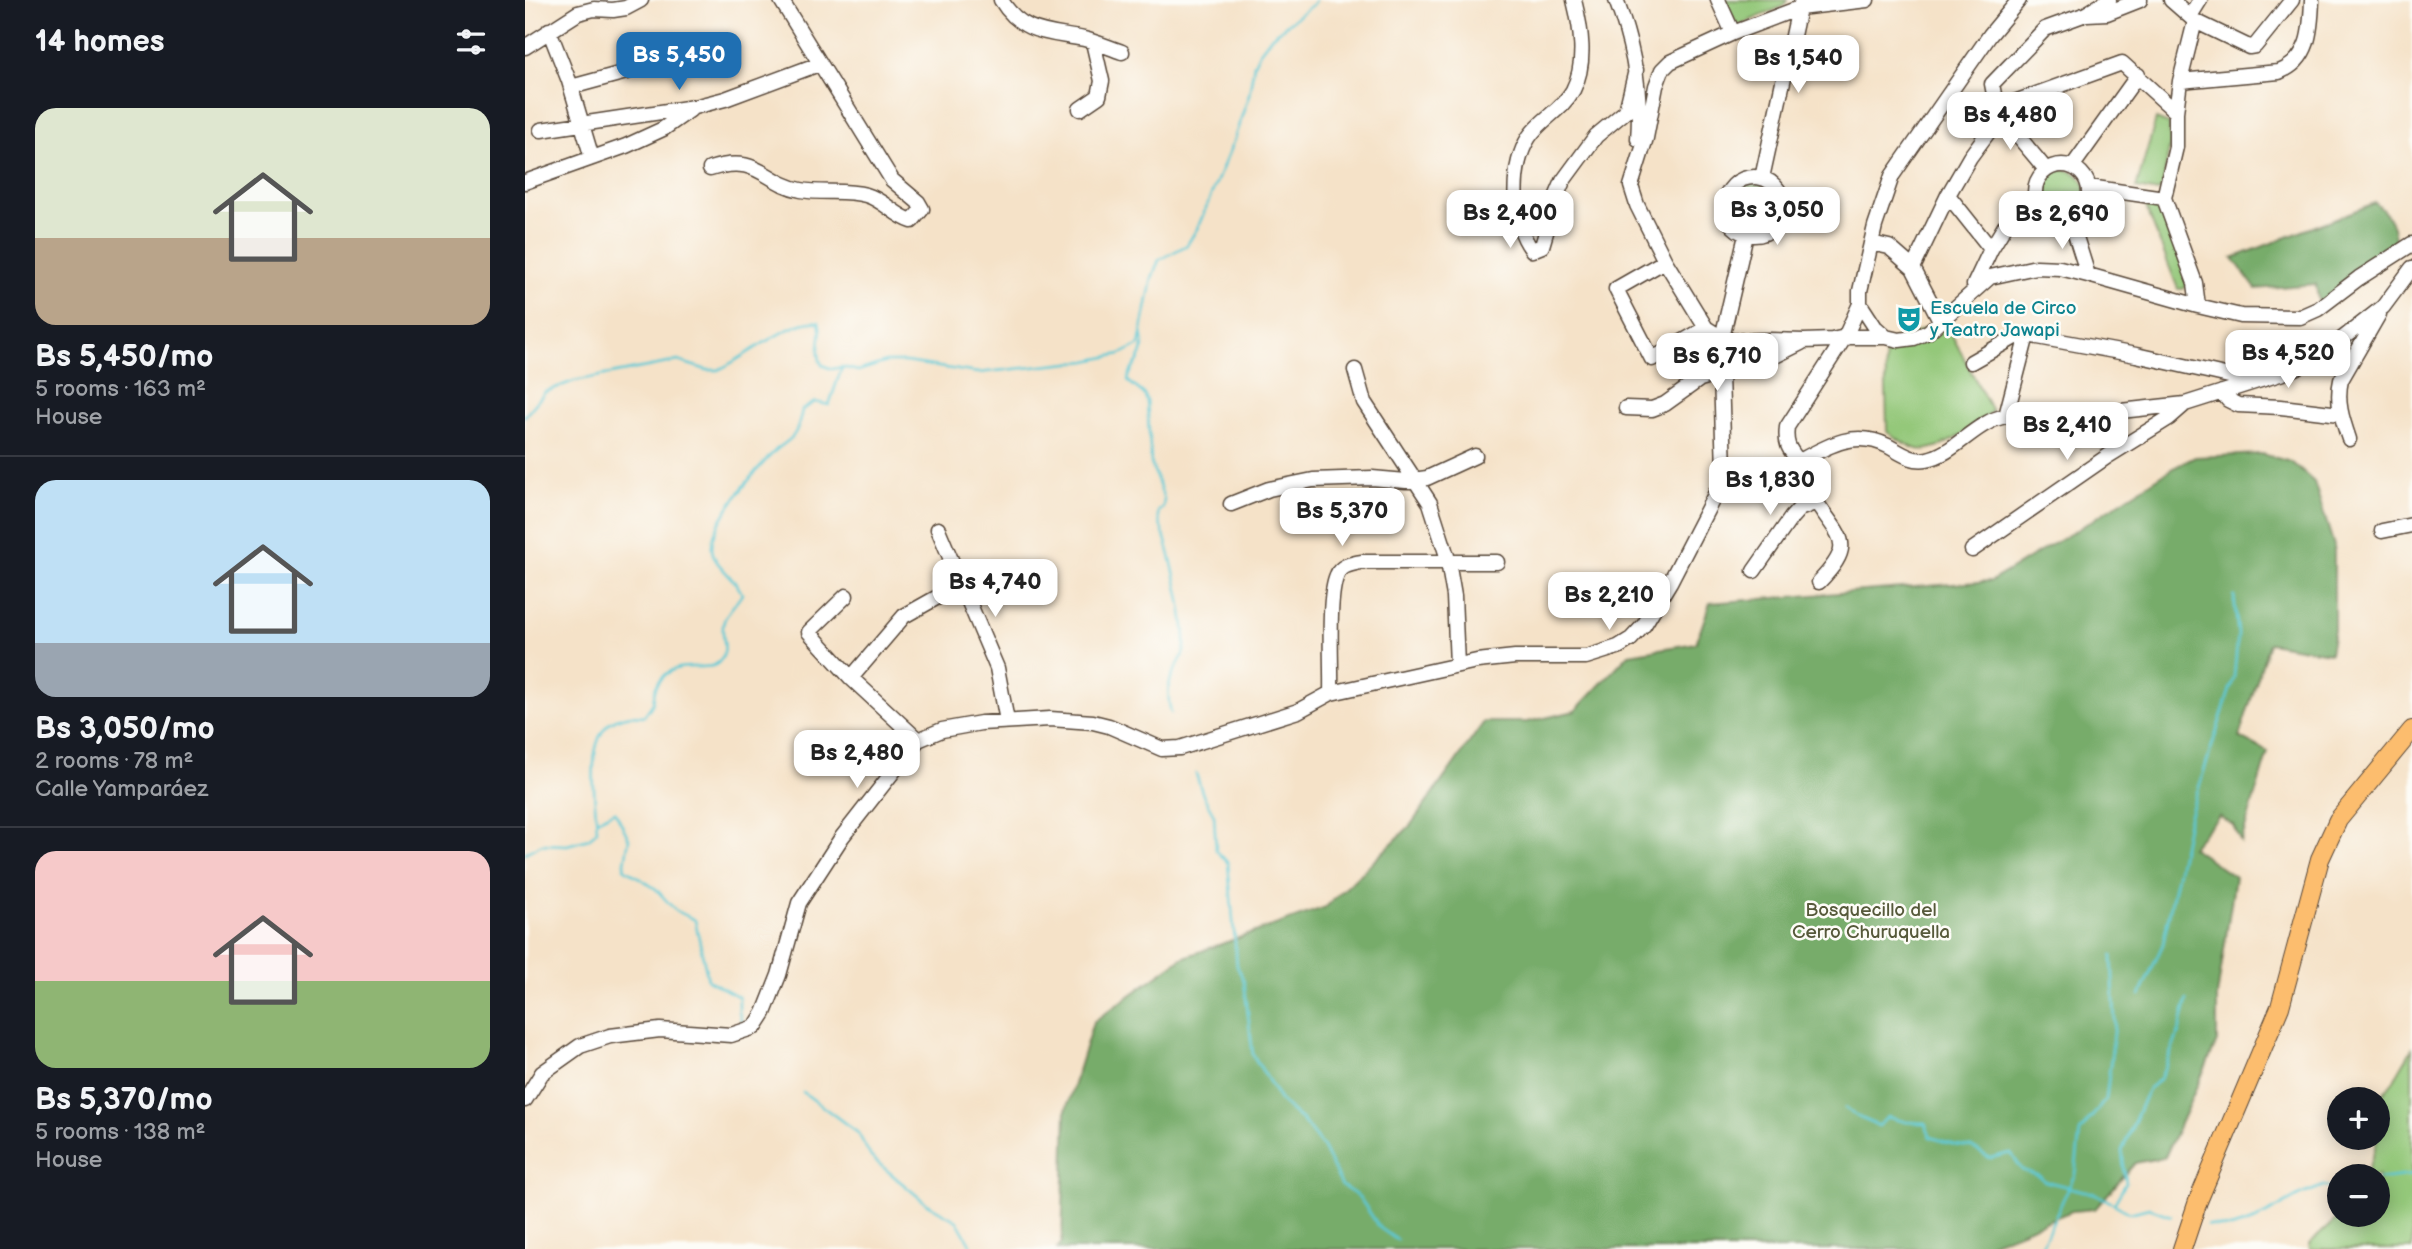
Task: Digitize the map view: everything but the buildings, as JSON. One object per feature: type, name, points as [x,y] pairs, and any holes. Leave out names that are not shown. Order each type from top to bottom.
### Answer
[{"type":"main road","points":[[2182,1249],[2198,1201],[2280,1007],[2320,859],[2331,831],[2412,730]]},
{"type":"street","points":[[525,47],[578,13],[594,9],[626,8],[641,0]]},
{"type":"street","points":[[711,169],[722,165],[744,165],[759,169],[773,179],[799,190],[868,195],[887,205],[901,218],[912,221],[922,209],[918,202],[892,180],[781,0]]},
{"type":"street","points":[[1001,0],[1020,22],[1038,32],[1093,42],[1122,52]]},
{"type":"street","points":[[1574,0],[1579,19],[1582,63],[1574,88],[1562,106],[1531,135],[1523,148],[1519,165],[1515,196],[1518,223],[1524,240],[1532,250],[1542,246],[1563,181],[1596,136],[1626,111],[1636,70]]},
{"type":"street","points":[[1616,0],[1636,70],[1639,91],[1638,141],[1643,147]]},
{"type":"street","points":[[1718,0],[1733,33]]},
{"type":"street","points":[[1867,0],[1801,4],[1670,62],[1662,70],[1631,186],[1637,205],[1665,261],[1706,328],[1722,338],[1734,341],[1832,340],[1845,337],[1886,337],[1899,340],[1914,338],[1941,322],[1990,277],[2036,267],[2060,268],[2241,316],[2300,317],[2318,310],[2359,278],[2412,244]]},
{"type":"street","points":[[1819,582],[1837,563],[1842,551],[1837,530],[1817,502],[1804,470],[1791,453],[1785,439],[1787,427],[1845,337],[1860,304],[1860,291],[1871,243],[1892,176],[1990,34],[2019,0]]},
{"type":"street","points":[[2046,170],[2002,113],[1992,84],[2045,29],[2086,14],[2109,0]]},
{"type":"street","points":[[2086,14],[2107,13],[2140,0]]},
{"type":"street","points":[[2184,9],[2200,0]]},
{"type":"street","points":[[2184,9],[2249,47],[2255,46],[2292,0]]},
{"type":"street","points":[[2180,81],[2279,72],[2289,68],[2308,44],[2312,0]]},
{"type":"street","points":[[1762,178],[1801,4]]},
{"type":"street","points":[[2184,9],[2176,147],[2164,198],[2195,283],[2198,306]]},
{"type":"street","points":[[549,30],[571,86],[592,158]]},
{"type":"street","points":[[1080,109],[1099,96],[1101,88],[1102,80],[1093,42]]},
{"type":"street","points":[[1913,268],[1948,195],[1970,157],[2009,104],[2122,63],[2176,112]]},
{"type":"street","points":[[541,130],[694,107],[726,99],[819,64]]},
{"type":"street","points":[[571,86],[630,71]]},
{"type":"street","points":[[2072,167],[2138,75]]},
{"type":"street","points":[[525,182],[626,146],[663,129],[694,107]]},
{"type":"street","points":[[2054,166],[2072,167],[2085,179],[2088,187],[2087,202],[2070,218],[2053,217],[2040,207],[2036,200],[2036,183],[2046,170],[2054,166]]},
{"type":"street","points":[[1751,177],[1762,178],[1772,183],[1780,192],[1782,215],[1777,225],[1769,232],[1746,234],[1736,229],[1729,220],[1725,210],[1726,198],[1731,188],[1740,181],[1751,177]]},
{"type":"street","points":[[2088,187],[2164,198]]},
{"type":"street","points":[[1948,195],[1991,249]]},
{"type":"street","points":[[1968,295],[2005,226],[2036,200]]},
{"type":"street","points":[[2070,218],[2088,275]]},
{"type":"street","points":[[525,1100],[542,1073],[580,1046],[610,1036],[660,1030],[731,1035],[755,1027],[764,1013],[779,975],[799,903],[842,837],[918,740],[942,730],[981,723],[1049,719],[1093,722],[1109,726],[1162,749],[1179,748],[1298,711],[1331,693],[1500,658],[1594,655],[1618,647],[1630,639],[1644,625],[1670,582],[1720,485],[1724,471],[1722,338],[1746,234]]},
{"type":"street","points":[[1871,243],[1889,247],[1913,268],[1941,322]]},
{"type":"street","points":[[1665,261],[1616,289],[1652,359],[1706,328]]},
{"type":"street","points":[[2349,439],[2340,414],[2341,380],[2383,307],[2412,268]]},
{"type":"street","points":[[1860,304],[1875,327],[1886,337]]},
{"type":"street","points":[[1798,462],[1844,439],[1863,439],[1884,444],[1917,460],[1930,459],[1987,422],[2006,416],[2093,414],[2185,404],[2307,363],[2383,307]]},
{"type":"street","points":[[1971,362],[2015,337],[2027,335],[2136,355],[2238,378],[2260,380]]},
{"type":"street","points":[[2006,416],[2027,335]]},
{"type":"street","points":[[1626,408],[1652,410],[1700,379],[1765,361],[1804,341]]},
{"type":"street","points":[[1355,370],[1364,402],[1430,503],[1448,562],[1454,596],[1457,665]]},
{"type":"street","points":[[2222,392],[2228,400],[2238,405],[2340,414]]},
{"type":"street","points":[[1972,550],[2108,456],[2169,418],[2185,404]]},
{"type":"street","points":[[1231,504],[1269,489],[1313,480],[1427,478],[1475,456]]},
{"type":"street","points":[[1754,571],[1791,517],[1799,509],[1817,502]]},
{"type":"street","points":[[2382,531],[2412,525]]},
{"type":"street","points":[[938,529],[997,668],[1007,722]]},
{"type":"street","points":[[1331,693],[1331,607],[1337,574],[1345,566],[1361,562],[1497,562]]},
{"type":"street","points":[[851,678],[904,616],[961,584]]},
{"type":"street","points":[[846,596],[809,632],[851,678],[918,740]]},
{"type":"green space","points":[[1724,0],[1787,0],[1784,6],[1737,26]]},
{"type":"green space","points":[[2156,119],[2169,124],[2170,143],[2162,188],[2158,192],[2136,188]]},
{"type":"green space","points":[[2063,170],[2079,177],[2086,193],[2079,209],[2063,216],[2047,209],[2040,193],[2047,177]]},
{"type":"green space","points":[[1754,182],[1771,189],[1778,206],[1771,223],[1754,230],[1737,223],[1730,206],[1737,189]]},
{"type":"green space","points":[[2143,199],[2161,202],[2190,281],[2183,289],[2178,289]]},
{"type":"green space","points":[[2375,203],[2391,223],[2395,235],[2395,249],[2319,306],[2316,284],[2256,289],[2233,258]]},
{"type":"green space","points":[[1945,322],[1992,411],[1947,443],[1917,449],[1887,432],[1885,343]]},
{"type":"green space","points":[[1739,349],[1771,350],[1767,354],[1742,362],[1738,355]]},
{"type":"green space","name":"Bosquecillo del Cerro Churuquella","points":[[2262,454],[2291,462],[2314,482],[2334,546],[2334,629],[2330,653],[2269,643],[2239,737],[2268,752],[2241,842],[2233,825],[2219,816],[2191,847],[2235,877],[2217,996],[2217,1042],[2165,1157],[2135,1163],[2095,1209],[2072,1211],[1976,1249],[1057,1249],[1062,1242],[1066,1110],[1093,1022],[1182,958],[1326,907],[1410,826],[1484,722],[1527,722],[1575,711],[1629,654],[1696,643],[1710,603],[1991,581],[2171,469],[2195,457]]},
{"type":"green space","points":[[2412,1049],[2412,1249],[2310,1249],[2309,1244],[2328,1227],[2390,1227],[2390,1164],[2370,1164],[2374,1150],[2390,1150],[2388,1087]]},
{"type":"waterway","points":[[525,416],[545,392],[574,381],[678,361],[707,370],[718,370],[782,332],[808,322],[819,322],[819,354],[822,365],[832,369],[842,367],[858,371],[886,362],[906,362],[978,373],[1087,361],[1121,354],[1139,345],[1152,278],[1159,260],[1187,245],[1198,227],[1233,142],[1249,95],[1254,64],[1259,53],[1272,36],[1315,0]]},
{"type":"waterway","points":[[1142,332],[1143,349],[1128,381],[1144,394],[1147,401],[1151,463],[1164,499],[1163,507],[1158,512],[1159,519],[1175,577],[1185,635],[1183,654],[1169,685],[1171,713]]},
{"type":"waterway","points":[[525,853],[542,844],[567,845],[589,839],[597,830],[595,754],[600,737],[609,724],[623,717],[644,716],[652,704],[658,683],[670,671],[685,667],[708,667],[719,662],[725,647],[724,621],[742,594],[717,561],[712,549],[713,538],[727,511],[748,482],[777,449],[793,436],[802,410],[815,402],[829,405],[842,367]]},
{"type":"waterway","points":[[2140,995],[2163,944],[2188,821],[2234,677],[2238,634],[2234,596]]},
{"type":"waterway","points":[[1196,774],[1214,815],[1216,850],[1228,863],[1237,966],[1244,981],[1253,1055],[1282,1103],[1302,1120],[1322,1146],[1342,1186],[1359,1197],[1380,1228],[1397,1240]]},
{"type":"waterway","points":[[597,820],[615,811],[629,839],[624,868],[656,889],[675,910],[695,920],[708,980],[739,997],[743,1027]]},
{"type":"waterway","points":[[2040,1249],[2075,1174],[2080,1132],[2106,1099],[2115,1024],[2112,956]]},
{"type":"waterway","points":[[2114,1204],[2126,1183],[2122,1151],[2148,1089],[2160,1079],[2179,1032],[2187,1000]]},
{"type":"waterway","points":[[803,1092],[858,1133],[871,1157],[927,1204],[957,1221],[973,1249]]},
{"type":"waterway","points":[[1845,1108],[1879,1126],[1887,1117],[1925,1123],[1931,1137],[1971,1147],[1990,1158],[2011,1153],[2022,1170],[2045,1181],[2096,1194],[2130,1213],[2149,1208],[2171,1216]]},
{"type":"waterway","points":[[2390,1178],[2412,1175]]},
{"type":"waterway","points":[[2207,1225],[2231,1228],[2256,1220],[2300,1195],[2327,1187]]},
{"type":"place","name":"Escuela de Circo y Teatro Jawapi","points":[[1909,319]]}]
